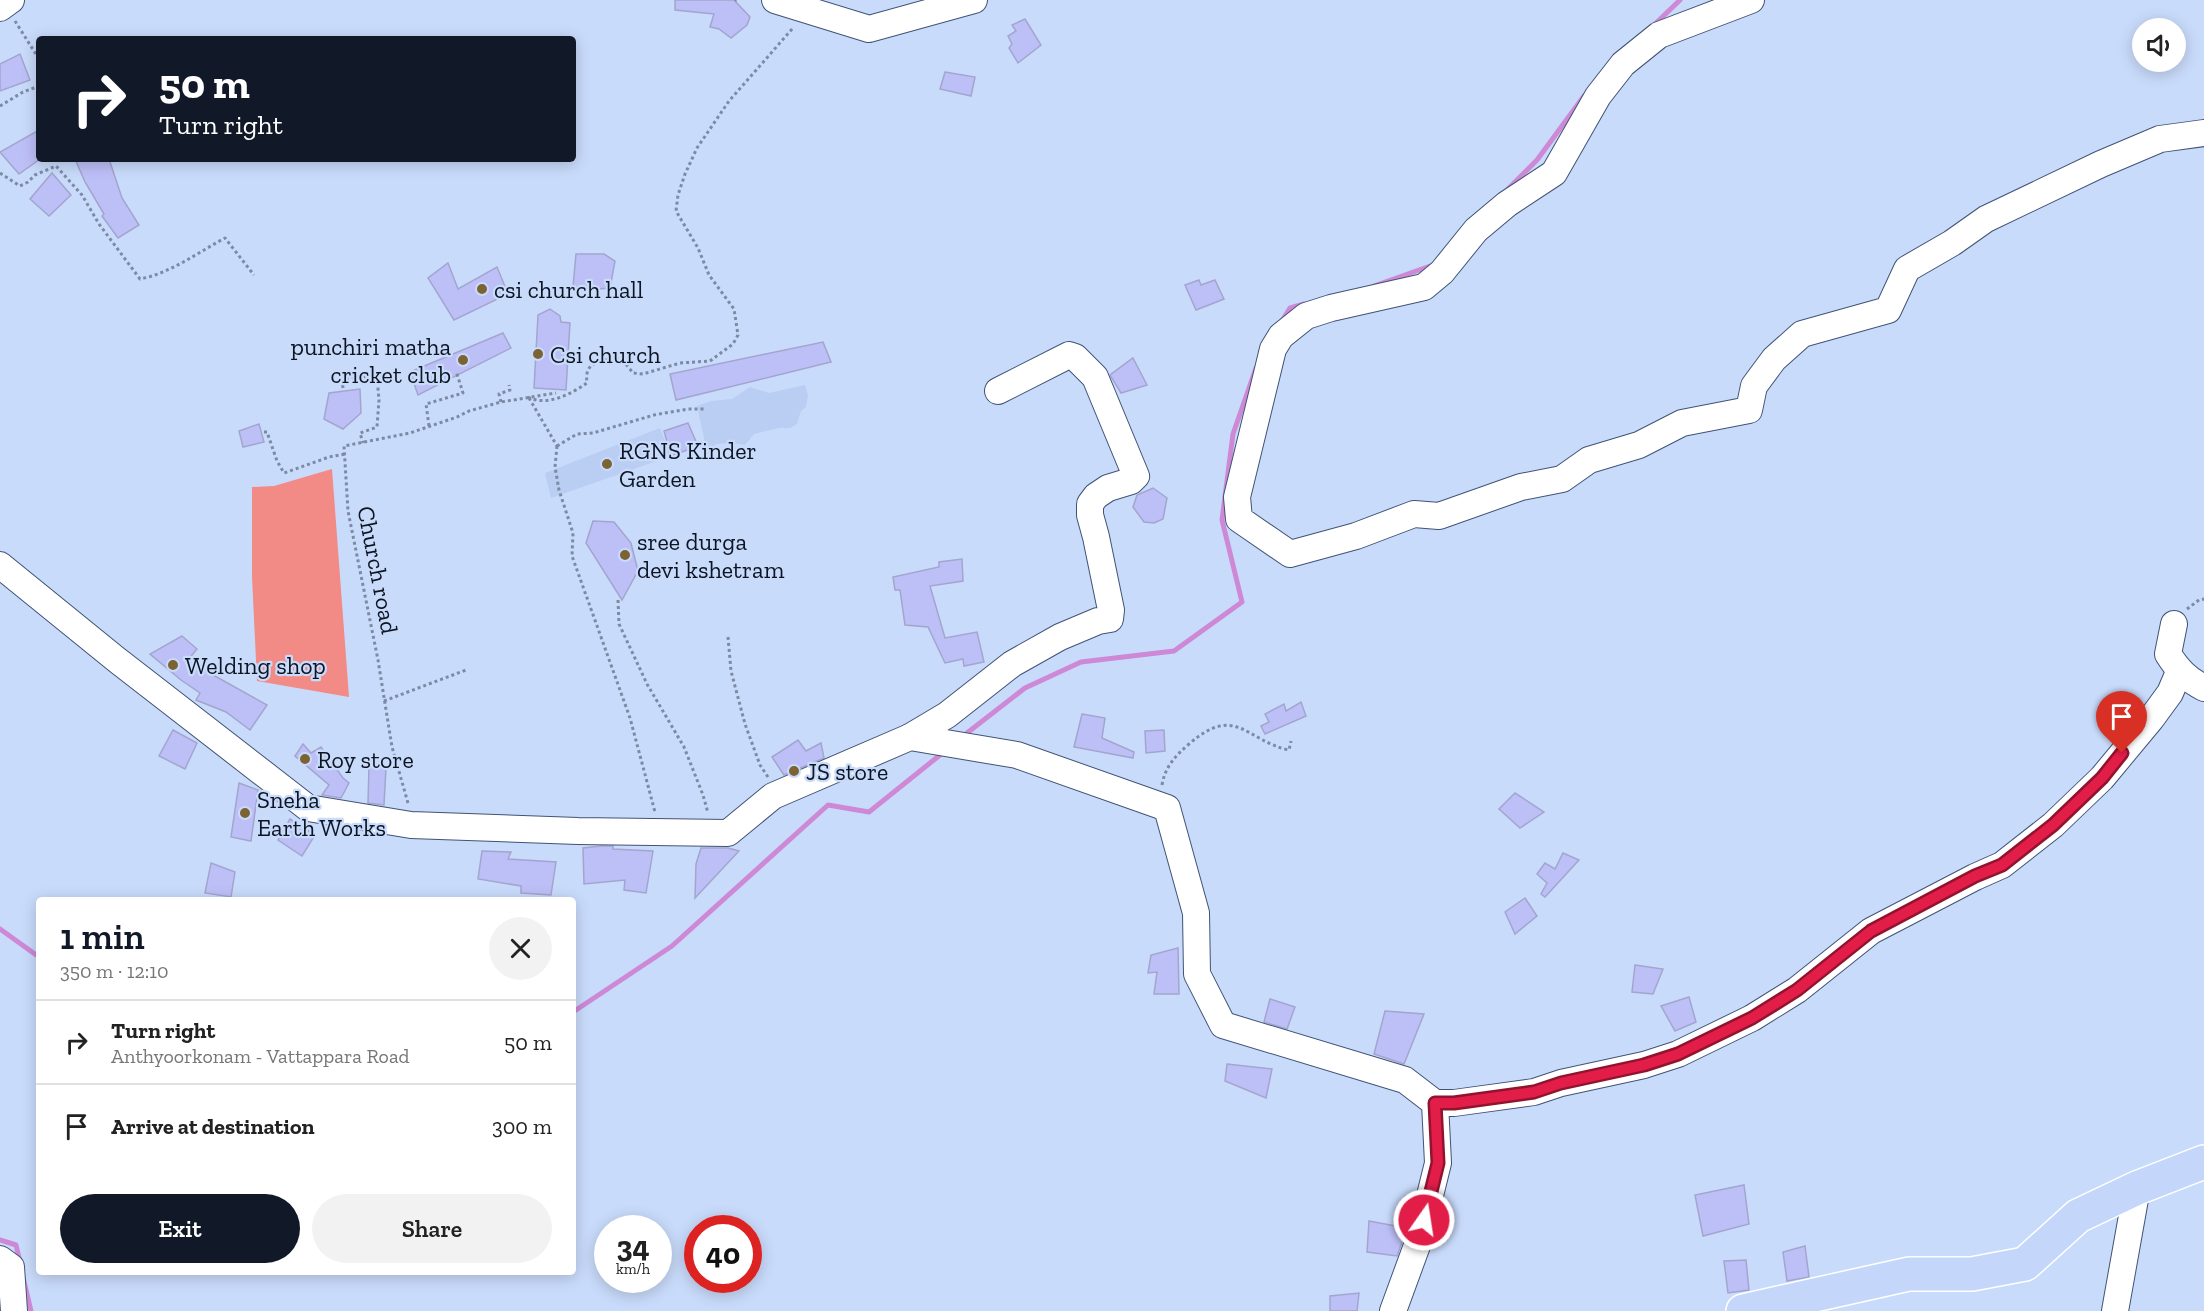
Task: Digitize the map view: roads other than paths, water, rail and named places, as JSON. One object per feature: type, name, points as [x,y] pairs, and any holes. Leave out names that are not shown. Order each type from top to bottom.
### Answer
[{"type":"main road","points":[[1743,1311],[1909,1274],[1972,1274],[2025,1264],[2078,1216],[2137,1188],[2204,1162]]},
{"type":"street","points":[[775,0],[869,29],[974,0]]},
{"type":"street","points":[[1751,0],[1659,35],[1623,64],[1598,96],[1554,173],[1507,204],[1476,230],[1442,272],[1424,287],[1331,308],[1306,316],[1281,336],[1273,349],[1237,497],[1239,519],[1290,554],[1356,537],[1414,514],[1439,516],[1521,487],[1562,479],[1589,460],[1639,445],[1682,423],[1749,410],[1754,386],[1774,359],[1802,334],[1888,310],[1907,269],[1952,243],[1986,219],[2101,164],[2160,139],[2204,134]]},
{"type":"street","points":[[0,565],[117,660],[308,808],[415,825],[578,831],[728,833],[778,793],[910,737],[946,715],[1012,664],[1060,637],[1098,621],[1110,619],[1111,610],[1099,561],[1090,504],[1096,496],[1108,488],[1131,481],[1136,476],[1095,377],[1075,357],[1069,355],[998,391]]},
{"type":"street","points":[[2174,624],[2168,654],[2179,672],[2204,688]]},
{"type":"street","points":[[910,737],[1017,755],[1167,808],[1196,913],[1197,974],[1223,1025],[1405,1080],[1435,1103],[1454,1103],[1534,1092],[1561,1083],[1644,1065],[1678,1054],[1752,1018],[1797,990],[1871,931],[1975,876],[2002,865],[2053,825],[2102,778],[2144,728],[2169,693],[2179,672]]},
{"type":"street","points":[[1393,1311],[1419,1240],[1438,1163],[1435,1103]]},
{"type":"street","points":[[2115,1311],[2137,1188]]},
{"type":"street","points":[[0,1259],[11,1267],[14,1311]]},
{"type":"waterway","points":[[1654,25],[1680,0]]},
{"type":"waterway","points":[[1507,190],[1537,160],[1584,96]]},
{"type":"waterway","points":[[1374,286],[1433,265]]},
{"type":"waterway","points":[[1282,321],[1290,308],[1304,304]]},
{"type":"waterway","points":[[967,733],[1025,688],[1081,662],[1174,651],[1242,602],[1222,520],[1233,434],[1256,368]]},
{"type":"waterway","points":[[576,1010],[672,946],[828,805],[869,812],[940,755]]},
{"type":"waterway","points":[[0,929],[36,955]]},
{"type":"waterway","points":[[0,1240],[16,1245],[20,1262]]},
{"type":"waterway","points":[[23,1277],[31,1311]]},
{"type":"place","name":"csi church hall","points":[[482,289]]},
{"type":"place","name":"Csi church","points":[[538,354]]},
{"type":"place","name":"punchiri matha cricket club","points":[[463,360]]},
{"type":"place","name":"RGNS Kinder Garden","points":[[607,464]]},
{"type":"place","name":"sree durga devi kshetram","points":[[625,555]]},
{"type":"place","name":"Welding shop","points":[[173,665]]},
{"type":"place","name":"Roy store","points":[[305,759]]},
{"type":"place","name":"JS store","points":[[794,771]]},
{"type":"place","name":"Sneha Earth Works","points":[[245,813]]}]
